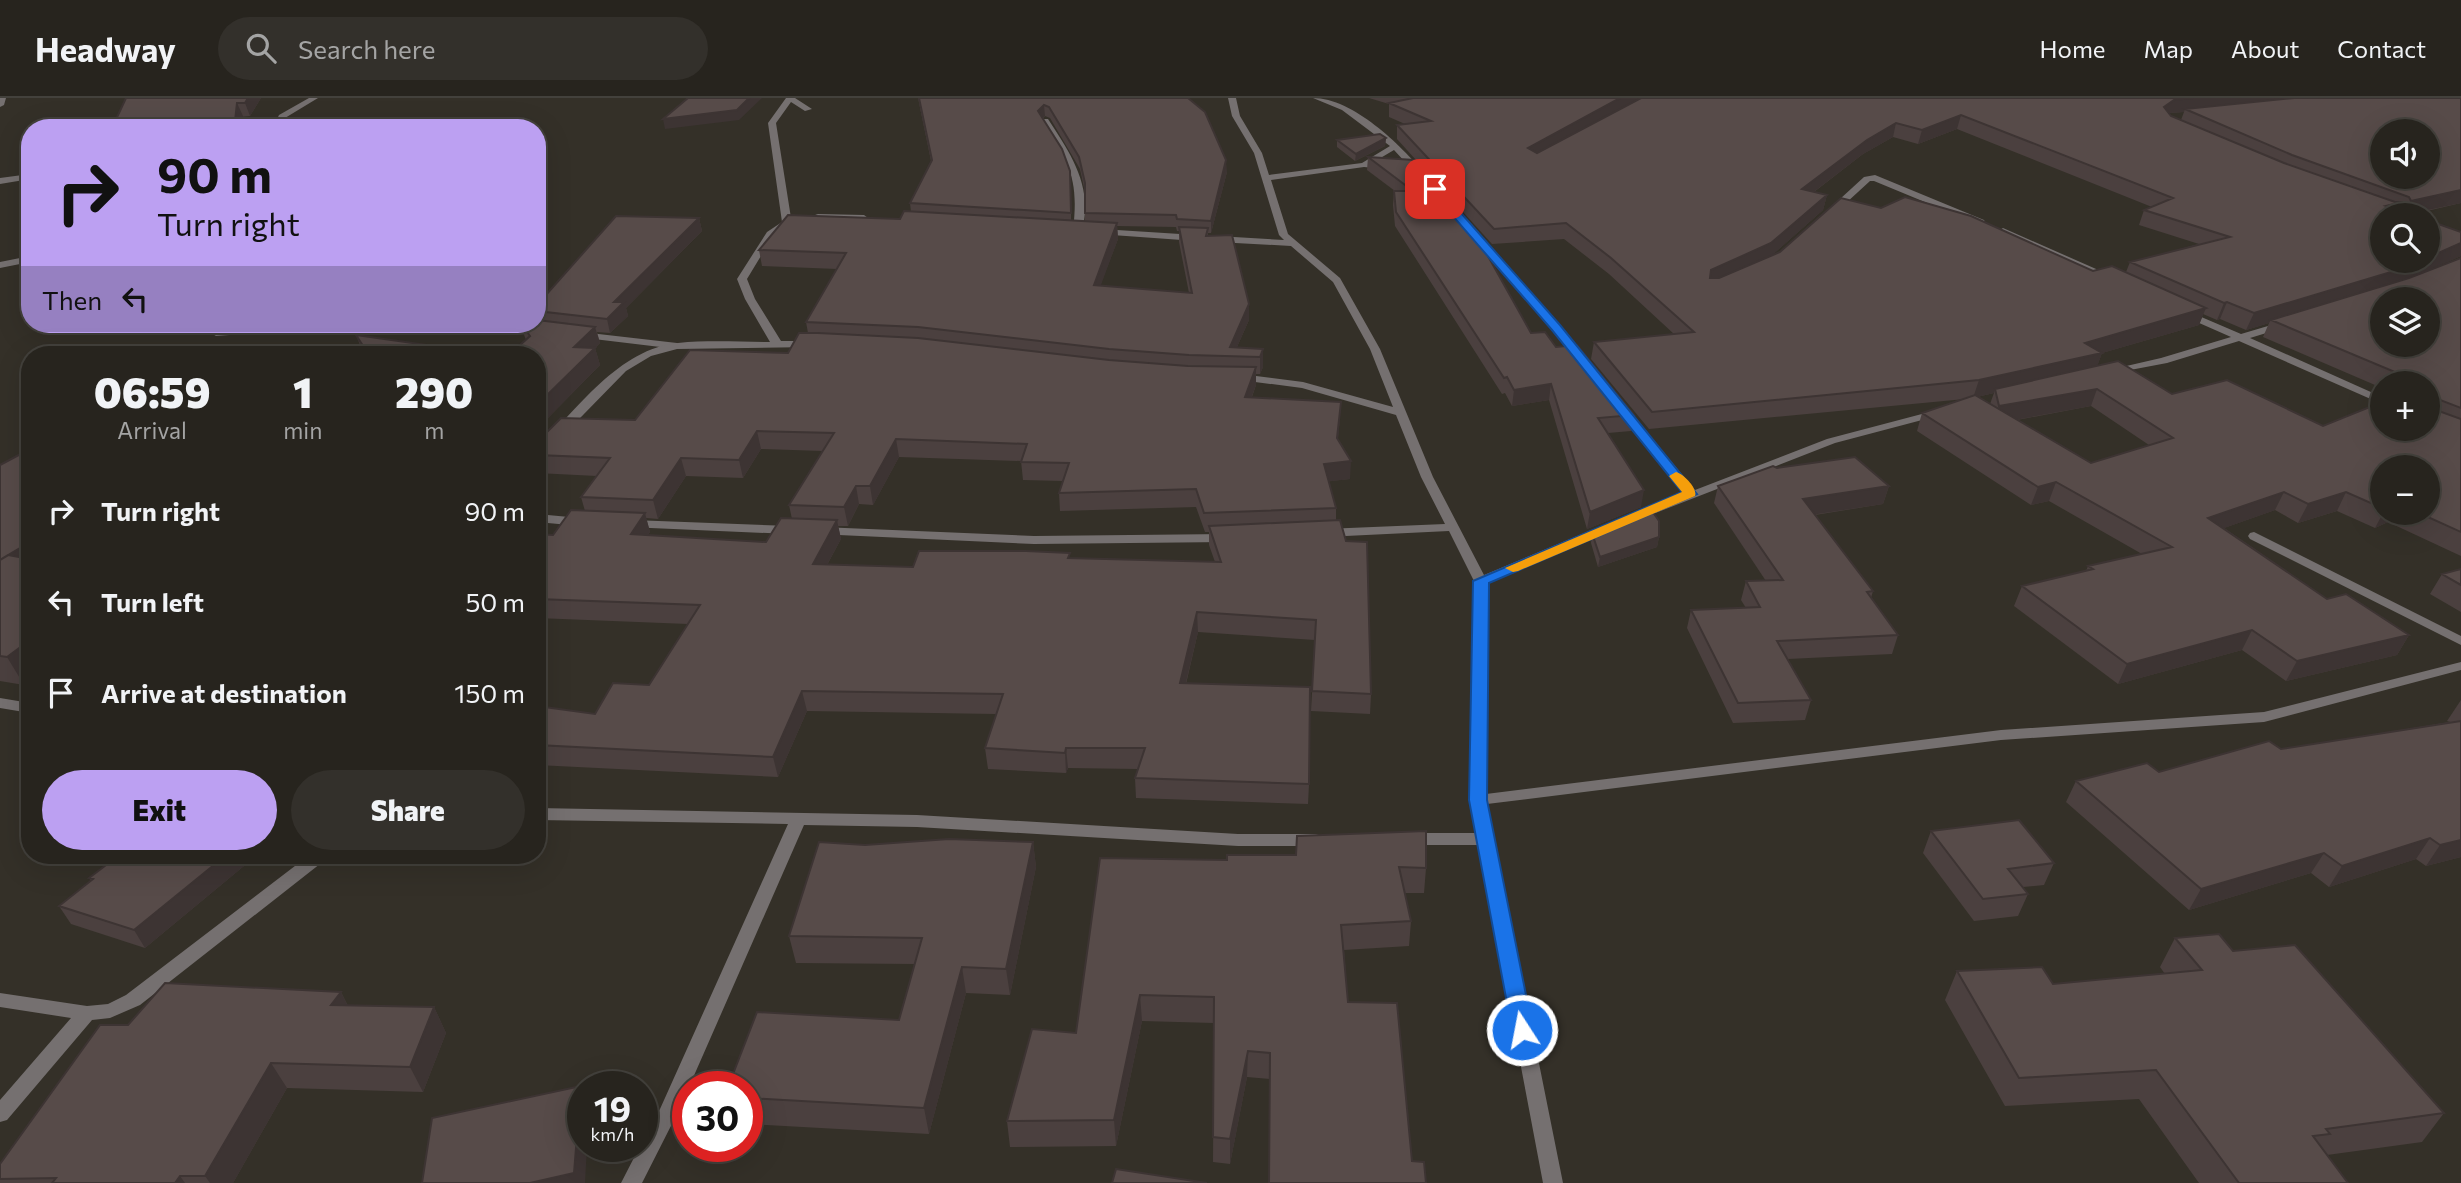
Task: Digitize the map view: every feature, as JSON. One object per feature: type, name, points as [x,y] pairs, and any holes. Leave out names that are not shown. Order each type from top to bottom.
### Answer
[{"type":"street","points":[[0,105],[2,98]]},
{"type":"street","points":[[281,119],[314,98]]},
{"type":"street","points":[[1232,98],[1236,116],[1258,153],[1284,234],[1337,280],[1375,349],[1427,477],[1481,581],[1478,800],[1553,1183]]},
{"type":"street","points":[[1317,98],[1345,108],[1395,146],[1426,179]]},
{"type":"street","points":[[787,223],[772,123],[790,99],[808,109]]},
{"type":"street","points":[[1045,121],[1077,171],[1081,187],[1078,231]]},
{"type":"street","points":[[1364,166],[1395,146]]},
{"type":"street","points":[[1265,178],[1364,166],[1391,167]]},
{"type":"street","points":[[1404,169],[1418,169]]},
{"type":"street","points":[[0,181],[21,178]]},
{"type":"street","points":[[1827,216],[1867,179],[1879,178],[2114,280]]},
{"type":"street","points":[[777,344],[750,299],[742,279],[744,271],[771,234],[787,223],[806,218],[870,218]]},
{"type":"street","points":[[1460,218],[1589,369]]},
{"type":"street","points":[[1250,241],[1281,226]]},
{"type":"street","points":[[1064,230],[1292,243]]},
{"type":"street","points":[[0,265],[21,261]]},
{"type":"street","points":[[2176,309],[2370,396]]},
{"type":"street","points":[[2098,376],[2163,360],[2291,322]]},
{"type":"street","points":[[546,331],[556,332]]},
{"type":"street","points":[[569,334],[677,346],[821,344]]},
{"type":"street","points":[[546,447],[622,369],[655,350],[677,346]]},
{"type":"street","points":[[1228,378],[1303,385],[1401,413]]},
{"type":"street","points":[[1615,400],[1690,494]]},
{"type":"street","points":[[1629,519],[1831,441],[1954,409]]},
{"type":"street","points":[[546,520],[590,523]]},
{"type":"street","points":[[618,524],[1034,540],[1239,538]]},
{"type":"street","points":[[1481,581],[1616,524]]},
{"type":"street","points":[[1306,534],[1452,527]]},
{"type":"street","points":[[2255,536],[2461,641]]},
{"type":"street","points":[[1478,800],[2001,735],[2264,717],[2461,666]]},
{"type":"street","points":[[0,703],[21,706]]},
{"type":"street","points":[[546,814],[917,821],[1238,840],[1334,839]]},
{"type":"street","points":[[631,1183],[668,1112],[798,819]]},
{"type":"street","points":[[1389,839],[1485,839]]},
{"type":"street","points":[[0,1000],[87,1013],[110,1011],[133,1000],[309,864]]},
{"type":"street","points":[[0,1114],[87,1013]]},
{"type":"building","points":[[126,98],[248,98],[245,103],[237,103],[235,119],[116,119]]},
{"type":"building","points":[[688,98],[749,98],[737,110],[663,119]]},
{"type":"building","points":[[919,98],[1188,98],[1205,112],[1226,160],[1211,221],[1177,219],[1176,215],[1085,213],[1085,183],[1079,157],[1049,107],[1044,105],[1038,111],[1062,149],[1070,171],[1071,213],[910,203],[932,160]]},
{"type":"building","points":[[1413,98],[1620,98],[1528,148],[1537,153],[1641,98],[2193,98],[2174,100],[2164,107],[2171,116],[2284,163],[2395,202],[2403,202],[2370,203],[2370,273],[2388,273],[2254,313],[2224,303],[2130,262],[2230,237],[2144,210],[2173,198],[1961,115],[1922,130],[1896,123],[1867,140],[1802,189],[1827,195],[1771,243],[1711,270],[1710,278],[1719,278],[1780,252],[1841,198],[1881,208],[1905,197],[1971,216],[2093,271],[2112,266],[2206,308],[2085,343],[2102,353],[1979,380],[1652,412],[1594,342],[1694,332],[1611,258],[1566,223],[1494,229],[1397,125],[1431,121],[1389,103]]},
{"type":"building","points":[[2294,98],[2461,98],[2461,190],[2411,201],[2409,197],[2387,189],[2440,189],[2440,119],[2370,119],[2370,183],[2292,155],[2185,109]]},
{"type":"building","points":[[1380,134],[1386,138],[1356,154],[1337,140]]},
{"type":"building","points":[[1368,157],[1414,160],[1477,231],[1474,231],[1531,333],[1545,332],[1556,347],[1577,345],[1634,415],[1598,418],[1644,490],[1590,512],[1551,384],[1514,390],[1507,377],[1504,378],[1396,212],[1394,191],[1413,191]]},
{"type":"building","points":[[904,211],[1117,223],[1094,285],[1192,293],[1179,227],[1208,228],[1206,236],[1232,235],[1249,304],[1230,347],[1263,349],[1260,357],[1109,349],[918,327],[806,322],[846,253],[759,250],[788,215],[900,219]]},
{"type":"building","points":[[616,216],[699,218],[614,302],[624,302],[607,319],[546,312],[546,295]]},
{"type":"building","points":[[2440,225],[2461,232],[2461,243],[2440,252]]},
{"type":"building","points":[[2461,258],[2461,408],[2440,400],[2440,371],[2392,371],[2271,320],[2370,290],[2370,357],[2440,357],[2440,287],[2379,287],[2422,273],[2440,273],[2440,266]]},
{"type":"building","points":[[546,321],[595,327],[574,347],[595,348],[546,396],[546,346],[519,346],[530,336],[528,333],[546,333]]},
{"type":"building","points":[[799,333],[818,333],[918,338],[1109,360],[1188,366],[1256,367],[1245,397],[1341,402],[1337,438],[1351,461],[1324,464],[1336,508],[1204,513],[1196,489],[1059,493],[1069,463],[1021,462],[1027,444],[896,439],[870,486],[856,486],[844,507],[789,505],[834,433],[757,431],[739,460],[681,458],[653,500],[581,497],[610,458],[546,455],[546,433],[561,418],[635,420],[690,350],[788,353]]},
{"type":"building","points":[[356,335],[434,346],[363,346]]},
{"type":"building","points":[[2118,361],[2172,394],[2227,380],[2323,426],[2370,407],[2370,441],[2440,441],[2440,411],[2461,419],[2461,532],[2440,522],[2440,455],[2370,455],[2370,503],[2346,492],[2308,504],[2284,492],[2208,518],[2327,599],[2346,594],[2409,635],[2297,661],[2252,630],[2127,664],[2022,586],[2093,569],[2088,566],[2172,547],[2056,482],[2038,487],[1922,413],[1975,395],[2091,463],[2173,438],[2097,389],[1999,406],[1995,389]]},
{"type":"building","points":[[21,454],[21,547],[0,560],[0,465]]},
{"type":"building","points":[[1855,457],[1889,486],[1803,499],[1873,591],[1867,592],[1898,635],[1777,641],[1811,700],[1738,703],[1691,610],[1760,607],[1746,581],[1783,580],[1718,486],[1773,466],[1777,468]]},
{"type":"building","points":[[1650,508],[1659,521],[1659,537],[1600,557],[1592,533]]},
{"type":"building","points":[[571,510],[645,513],[631,534],[766,542],[781,518],[837,520],[813,564],[913,567],[919,551],[1026,551],[1070,553],[1068,558],[1221,562],[1209,526],[1340,520],[1346,541],[1367,542],[1371,694],[1312,691],[1316,620],[1197,612],[1180,683],[1310,687],[1309,784],[1135,778],[1145,748],[1066,748],[1065,753],[985,748],[1003,694],[802,691],[773,757],[546,745],[546,707],[595,714],[613,683],[649,685],[700,605],[546,599],[546,535],[553,535]]},
{"type":"building","points":[[8,555],[21,557],[21,647],[7,657],[0,656],[0,560]]},
{"type":"building","points":[[2461,569],[2461,585],[2442,574]]},
{"type":"building","points":[[2461,721],[2461,840],[2440,845],[2430,838],[2342,866],[2324,853],[2201,889],[2076,781],[2147,763],[2159,772],[2269,741],[2281,749]]},
{"type":"building","points":[[2019,820],[2054,863],[2008,869],[2028,894],[1983,899],[1931,831]]},
{"type":"building","points":[[1426,831],[1426,868],[1399,867],[1411,921],[1341,925],[1348,1002],[1397,1003],[1412,1161],[1424,1162],[1426,1183],[1269,1183],[1270,1053],[1248,1051],[1230,1139],[1213,1137],[1214,997],[1140,995],[1114,1120],[1007,1121],[1032,1029],[1076,1033],[1100,858],[1227,860],[1227,855],[1296,855],[1297,836]]},
{"type":"building","points":[[949,839],[1033,842],[1006,969],[962,967],[924,1108],[763,1099],[763,1071],[734,1071],[757,1012],[899,1020],[922,938],[789,936],[819,842],[865,845]]},
{"type":"building","points":[[107,864],[215,864],[134,930],[59,906],[93,879],[89,878]]},
{"type":"building","points":[[2219,934],[2233,951],[2295,945],[2444,1113],[2326,1129],[2330,1134],[2313,1136],[2348,1183],[2239,1183],[2156,1070],[2019,1078],[1957,971],[2042,967],[2053,984],[2202,970],[2175,938]]},
{"type":"building","points":[[165,983],[341,992],[331,1005],[434,1007],[410,1067],[271,1063],[205,1176],[180,1176],[175,1183],[52,1183],[56,1178],[0,1179],[0,1164],[100,1025],[128,1025]]},
{"type":"building","points":[[567,1089],[567,1162],[575,1162],[574,1173],[530,1183],[422,1183],[432,1118]]},
{"type":"building","points":[[1116,1169],[1207,1183],[1112,1183]]},
{"type":"slow traffic","points":[[1513,568],[1690,494],[1676,476]]},
{"type":"route","points":[[1435,189],[1556,327],[1690,494],[1481,581],[1478,800],[1522,1030]]}]
